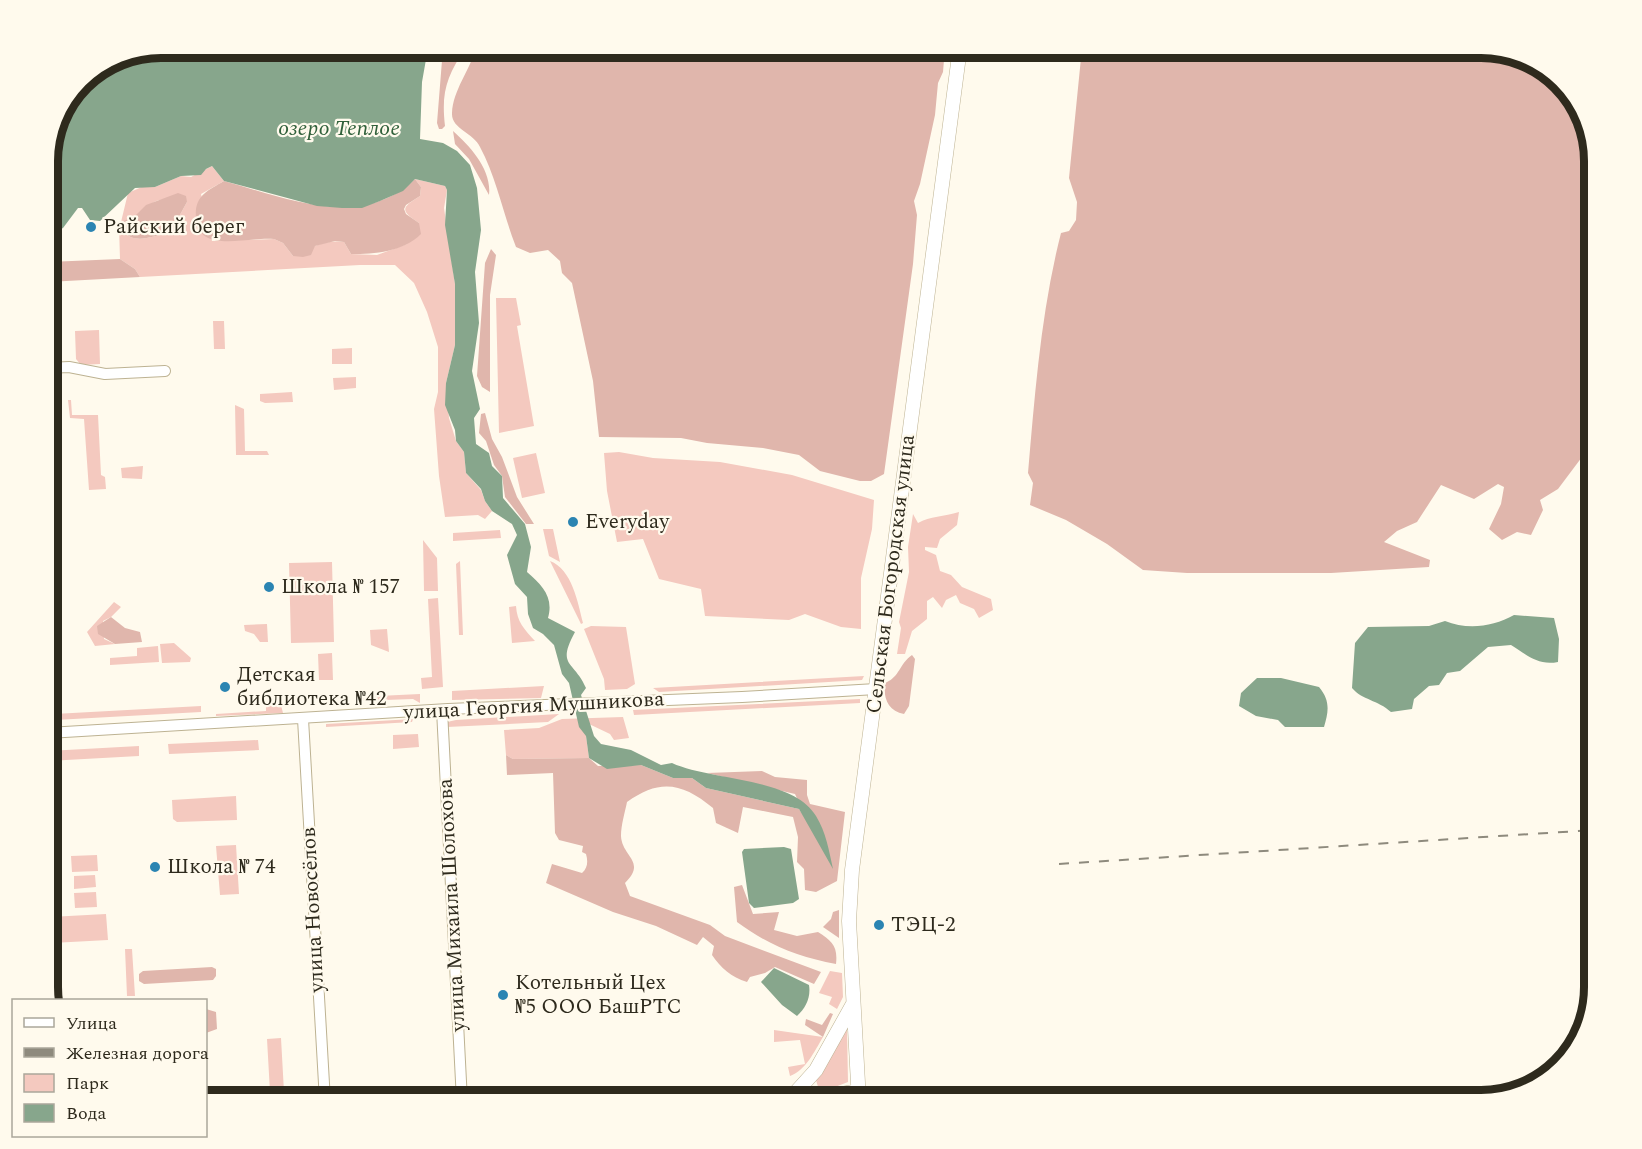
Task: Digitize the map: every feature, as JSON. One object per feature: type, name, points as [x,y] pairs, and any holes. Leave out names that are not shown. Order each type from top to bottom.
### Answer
[{"type":"main road","name":"Сельская Богородская улица","points":[[859,1090],[849,907],[959,58]]},
{"type":"main road","points":[[798,1090],[816,1070],[853,1004]]},
{"type":"street","points":[[59,367],[69,367],[105,374],[165,371]]},
{"type":"street","name":"улица Георгия Мушникова","points":[[59,732],[442,710],[876,689]]},
{"type":"street","name":"улица Михаила Шолохова","points":[[442,710],[461,1090]]},
{"type":"street","name":"улица Новосёлов","points":[[303,719],[324,1090]]},
{"type":"green space","points":[[212,166],[224,181],[201,194],[212,241],[274,239],[283,243],[293,256],[318,245],[337,241],[344,242],[351,254],[377,255],[407,244],[419,223],[408,215],[405,209],[409,203],[420,196],[421,187],[415,179],[445,186],[447,190],[444,208],[455,284],[455,345],[446,383],[449,418],[456,441],[464,452],[466,473],[481,490],[492,511],[485,519],[478,515],[445,517],[439,476],[434,409],[438,392],[438,347],[427,312],[414,283],[395,265],[140,277],[135,269],[120,259],[119,227],[130,237],[142,239],[170,233],[187,202],[173,199],[155,202],[131,219],[121,222],[128,193],[144,186],[155,187],[181,176],[191,177]]},
{"type":"green space","points":[[496,298],[516,298],[521,325],[517,326],[534,426],[499,433]]},
{"type":"green space","points":[[213,321],[224,321],[225,349],[214,349]]},
{"type":"green space","points":[[99,330],[100,364],[81,365],[76,359],[75,331]]},
{"type":"green space","points":[[352,348],[352,364],[332,364],[332,349]]},
{"type":"green space","points":[[356,377],[356,388],[334,390],[333,378]]},
{"type":"green space","points":[[292,392],[293,402],[265,403],[260,401],[260,394]]},
{"type":"green space","points":[[68,400],[71,400],[72,415],[98,415],[101,475],[105,477],[106,489],[89,490],[84,419],[70,418]]},
{"type":"green space","points":[[235,405],[244,409],[245,451],[267,451],[269,455],[236,455]]},
{"type":"green space","points":[[619,452],[653,458],[720,462],[792,475],[874,500],[872,529],[861,578],[861,629],[841,627],[805,614],[789,620],[705,616],[701,589],[659,579],[643,539],[617,542],[607,491],[604,453]]},
{"type":"green space","points":[[536,453],[545,493],[522,498],[513,458]]},
{"type":"green space","points":[[143,466],[142,479],[122,478],[121,468]]},
{"type":"green space","points":[[959,512],[957,525],[940,539],[937,548],[925,547],[925,550],[936,555],[940,571],[951,575],[962,587],[991,599],[993,610],[979,618],[974,609],[960,603],[956,595],[946,600],[942,608],[933,597],[927,601],[927,619],[912,631],[905,654],[897,654],[901,628],[899,622],[909,572],[908,547],[913,514],[918,523]]},
{"type":"green space","points":[[543,529],[553,529],[560,562],[549,556]]},
{"type":"green space","points":[[500,530],[501,538],[453,541],[453,533]]},
{"type":"green space","points":[[423,540],[437,558],[438,591],[424,591]]},
{"type":"green space","points":[[460,561],[463,635],[459,635],[456,564]]},
{"type":"green space","points":[[550,561],[558,565],[569,579],[583,623],[581,624]]},
{"type":"green space","points":[[332,562],[334,642],[291,643],[289,563]]},
{"type":"green space","points":[[438,598],[443,687],[422,689],[421,678],[432,677],[428,599]]},
{"type":"green space","points":[[114,602],[121,607],[103,621],[104,639],[115,644],[95,646],[87,632]]},
{"type":"green space","points":[[516,606],[522,625],[535,641],[512,643],[509,607]]},
{"type":"green space","points":[[267,624],[268,642],[260,642],[254,634],[245,631],[244,625]]},
{"type":"green space","points":[[591,626],[626,627],[635,684],[627,689],[605,690],[604,679],[584,629]]},
{"type":"green space","points":[[387,629],[389,652],[371,645],[370,630]]},
{"type":"green space","points":[[174,643],[191,658],[190,662],[162,663],[160,644]]},
{"type":"green space","points":[[158,646],[159,662],[110,665],[110,658],[137,656],[137,648]]},
{"type":"green space","points":[[332,653],[333,680],[319,680],[318,654]]},
{"type":"green space","points":[[864,676],[862,680],[659,692],[653,688]]},
{"type":"green space","points":[[544,686],[541,698],[452,700],[452,691]]},
{"type":"green space","points":[[420,694],[420,703],[413,699],[357,701],[357,697]]},
{"type":"green space","points":[[860,699],[860,703],[634,715],[633,710]]},
{"type":"green space","points":[[280,701],[283,713],[216,716],[216,714],[266,711],[266,702]]},
{"type":"green space","points":[[201,706],[201,712],[59,720],[59,714]]},
{"type":"green space","points":[[559,714],[548,722],[447,727],[447,722],[456,720]]},
{"type":"green space","points":[[623,717],[629,738],[614,740],[610,734],[589,724],[586,736],[589,758],[513,759],[506,755],[504,730],[539,728],[562,719]]},
{"type":"green space","points":[[413,719],[412,722],[326,727],[326,724]]},
{"type":"green space","points":[[418,734],[419,747],[393,749],[393,735]]},
{"type":"green space","points":[[258,740],[259,750],[169,754],[168,744]]},
{"type":"green space","points":[[139,746],[139,756],[59,760],[59,750]]},
{"type":"green space","points":[[236,796],[237,820],[177,822],[173,819],[172,800]]},
{"type":"green space","points":[[236,845],[239,894],[220,895],[216,846]]},
{"type":"green space","points":[[97,855],[98,871],[72,872],[71,856]]},
{"type":"green space","points":[[95,875],[96,887],[74,889],[74,876]]},
{"type":"green space","points":[[96,892],[97,907],[75,908],[74,893]]},
{"type":"green space","points":[[106,914],[108,940],[59,943],[59,917]]},
{"type":"green space","points":[[125,949],[132,949],[135,996],[127,996]]},
{"type":"green space","points":[[830,971],[842,973],[843,997],[837,1009],[829,1004],[832,997],[819,993]]},
{"type":"green space","points":[[845,1029],[847,1030],[848,1082],[835,1087],[818,1087],[816,1080]]},
{"type":"green space","points":[[774,1030],[823,1037],[805,1065],[790,1076],[788,1067],[805,1064],[800,1040],[774,1042]]},
{"type":"green space","points":[[281,1038],[284,1090],[270,1090],[267,1039]]},
{"type":"shaded area","points":[[442,58],[460,58],[450,76],[445,94],[445,126],[439,129],[437,123]]},
{"type":"shaded area","points":[[472,58],[944,58],[943,72],[938,83],[935,115],[914,201],[917,215],[913,264],[884,474],[871,481],[860,481],[820,471],[799,455],[763,448],[707,443],[681,438],[599,437],[593,381],[572,283],[562,273],[560,261],[548,250],[530,253],[516,247],[491,171],[480,147],[455,123],[453,118],[455,96]]},
{"type":"shaded area","points":[[1081,58],[1480,58],[1520,66],[1538,76],[1558,94],[1573,116],[1582,142],[1584,162],[1584,454],[1558,489],[1540,500],[1543,510],[1531,535],[1517,532],[1502,540],[1489,529],[1501,504],[1504,487],[1498,484],[1474,499],[1441,485],[1417,522],[1397,531],[1384,542],[1430,560],[1429,567],[1331,573],[1187,573],[1143,570],[1107,544],[1066,520],[1030,505],[1033,483],[1028,473],[1033,413],[1048,292],[1061,233],[1069,231],[1076,220],[1077,202],[1069,178]]},
{"type":"shaded area","points":[[453,131],[478,159],[487,177],[489,195],[469,159],[455,144]]},
{"type":"shaded area","points":[[415,179],[421,187],[420,196],[406,205],[404,209],[406,214],[419,223],[421,234],[406,245],[379,252],[351,254],[344,242],[335,241],[315,246],[311,255],[293,256],[283,243],[274,239],[215,240],[206,236],[199,229],[196,218],[199,199],[207,191],[224,181],[297,202],[347,207],[371,204],[394,195]]},
{"type":"shaded area","points":[[178,193],[186,196],[187,202],[170,233],[142,239],[130,237],[119,227],[121,222],[134,217],[146,205]]},
{"type":"shaded area","points":[[491,249],[496,255],[490,295],[490,392],[482,387],[477,376],[485,263]]},
{"type":"shaded area","points":[[120,259],[135,269],[140,277],[59,281],[59,262]]},
{"type":"shaded area","points":[[485,413],[492,439],[502,457],[517,497],[534,524],[526,524],[505,497],[502,476],[494,465],[486,441],[479,433],[481,414]]},
{"type":"shaded area","points":[[111,617],[125,628],[140,632],[142,642],[115,644],[98,634],[97,626]]},
{"type":"shaded area","points":[[912,655],[915,659],[909,706],[904,714],[890,707],[886,699],[885,683],[894,677]]},
{"type":"shaded area","points":[[506,755],[513,759],[589,758],[598,766],[641,765],[673,778],[692,778],[706,788],[799,809],[809,824],[795,794],[707,773],[762,771],[775,777],[807,780],[807,795],[810,804],[845,812],[837,881],[816,892],[805,890],[804,869],[797,862],[798,837],[793,817],[743,807],[738,833],[716,823],[713,808],[692,793],[671,787],[661,787],[650,789],[627,802],[621,836],[622,843],[634,864],[631,876],[625,883],[630,896],[710,925],[725,936],[821,972],[814,984],[775,967],[765,973],[750,977],[747,982],[741,980],[731,975],[719,964],[712,955],[714,946],[703,937],[697,945],[656,926],[613,912],[546,883],[552,864],[582,873],[587,864],[586,854],[582,852],[583,846],[559,840],[555,833],[553,773],[507,775]]},
{"type":"shaded area","points":[[742,885],[753,914],[779,912],[774,930],[797,936],[818,932],[835,948],[836,964],[784,949],[737,922],[734,887]]},
{"type":"shaded area","points":[[839,910],[839,938],[823,927],[831,919],[833,912]]},
{"type":"shaded area","points":[[212,967],[216,969],[216,976],[213,980],[144,984],[139,981],[139,974],[143,971]]},
{"type":"shaded area","points":[[207,1009],[216,1012],[217,1029],[207,1033]]},
{"type":"shaded area","points":[[830,1013],[833,1014],[823,1037],[805,1025],[806,1019],[822,1025]]},
{"type":"water","name":"озеро Теплое","points":[[162,58],[426,58],[422,82],[420,139],[443,143],[457,151],[470,165],[477,188],[481,230],[475,272],[479,323],[472,371],[480,409],[474,418],[476,444],[489,453],[492,466],[502,476],[503,498],[525,524],[531,547],[527,572],[548,598],[548,618],[575,632],[567,658],[586,688],[581,695],[594,736],[601,744],[631,750],[661,765],[672,763],[688,769],[771,787],[789,794],[805,803],[816,816],[825,835],[833,869],[799,809],[706,788],[692,778],[673,778],[641,765],[607,769],[589,758],[586,736],[579,727],[569,683],[562,674],[554,645],[533,628],[528,614],[527,597],[515,584],[507,555],[517,535],[512,524],[492,511],[481,489],[466,473],[464,452],[456,441],[455,430],[445,405],[446,383],[455,345],[455,284],[445,225],[447,190],[445,186],[415,179],[403,191],[362,208],[317,206],[224,181],[212,166],[201,175],[181,176],[155,187],[135,188],[100,221],[90,220],[82,208],[78,208],[59,230],[59,155],[62,135],[69,116],[80,99],[110,72],[129,64]]},
{"type":"water","points":[[1514,615],[1554,618],[1559,639],[1558,662],[1539,661],[1511,645],[1488,647],[1460,671],[1447,673],[1439,685],[1429,686],[1414,699],[1412,709],[1391,712],[1352,688],[1355,643],[1368,627],[1429,626],[1445,621],[1462,626],[1480,626],[1489,625]]},
{"type":"water","points":[[1257,678],[1281,678],[1319,687],[1328,706],[1324,727],[1285,727],[1278,720],[1256,716],[1239,706],[1241,693]]},
{"type":"water","points":[[784,847],[791,849],[799,899],[793,903],[754,908],[749,903],[742,852],[744,849]]},
{"type":"water","points":[[774,968],[809,985],[807,1002],[797,1016],[782,1005],[761,982]]},
{"type":"railway","points":[[1059,864],[1584,831]]},
{"type":"place","name":"Райский берег","points":[[91,227]]},
{"type":"place","name":"Everyday","points":[[573,522]]},
{"type":"place","name":"Школа № 157","points":[[269,587]]},
{"type":"place","name":"Детская библиотека №42","points":[[225,687]]},
{"type":"place","name":"Школа № 74","points":[[155,867]]},
{"type":"place","name":"ТЭЦ-2","points":[[879,925]]},
{"type":"place","name":"Котельный Цех №5 ООО БашРТС","points":[[503,995]]}]
